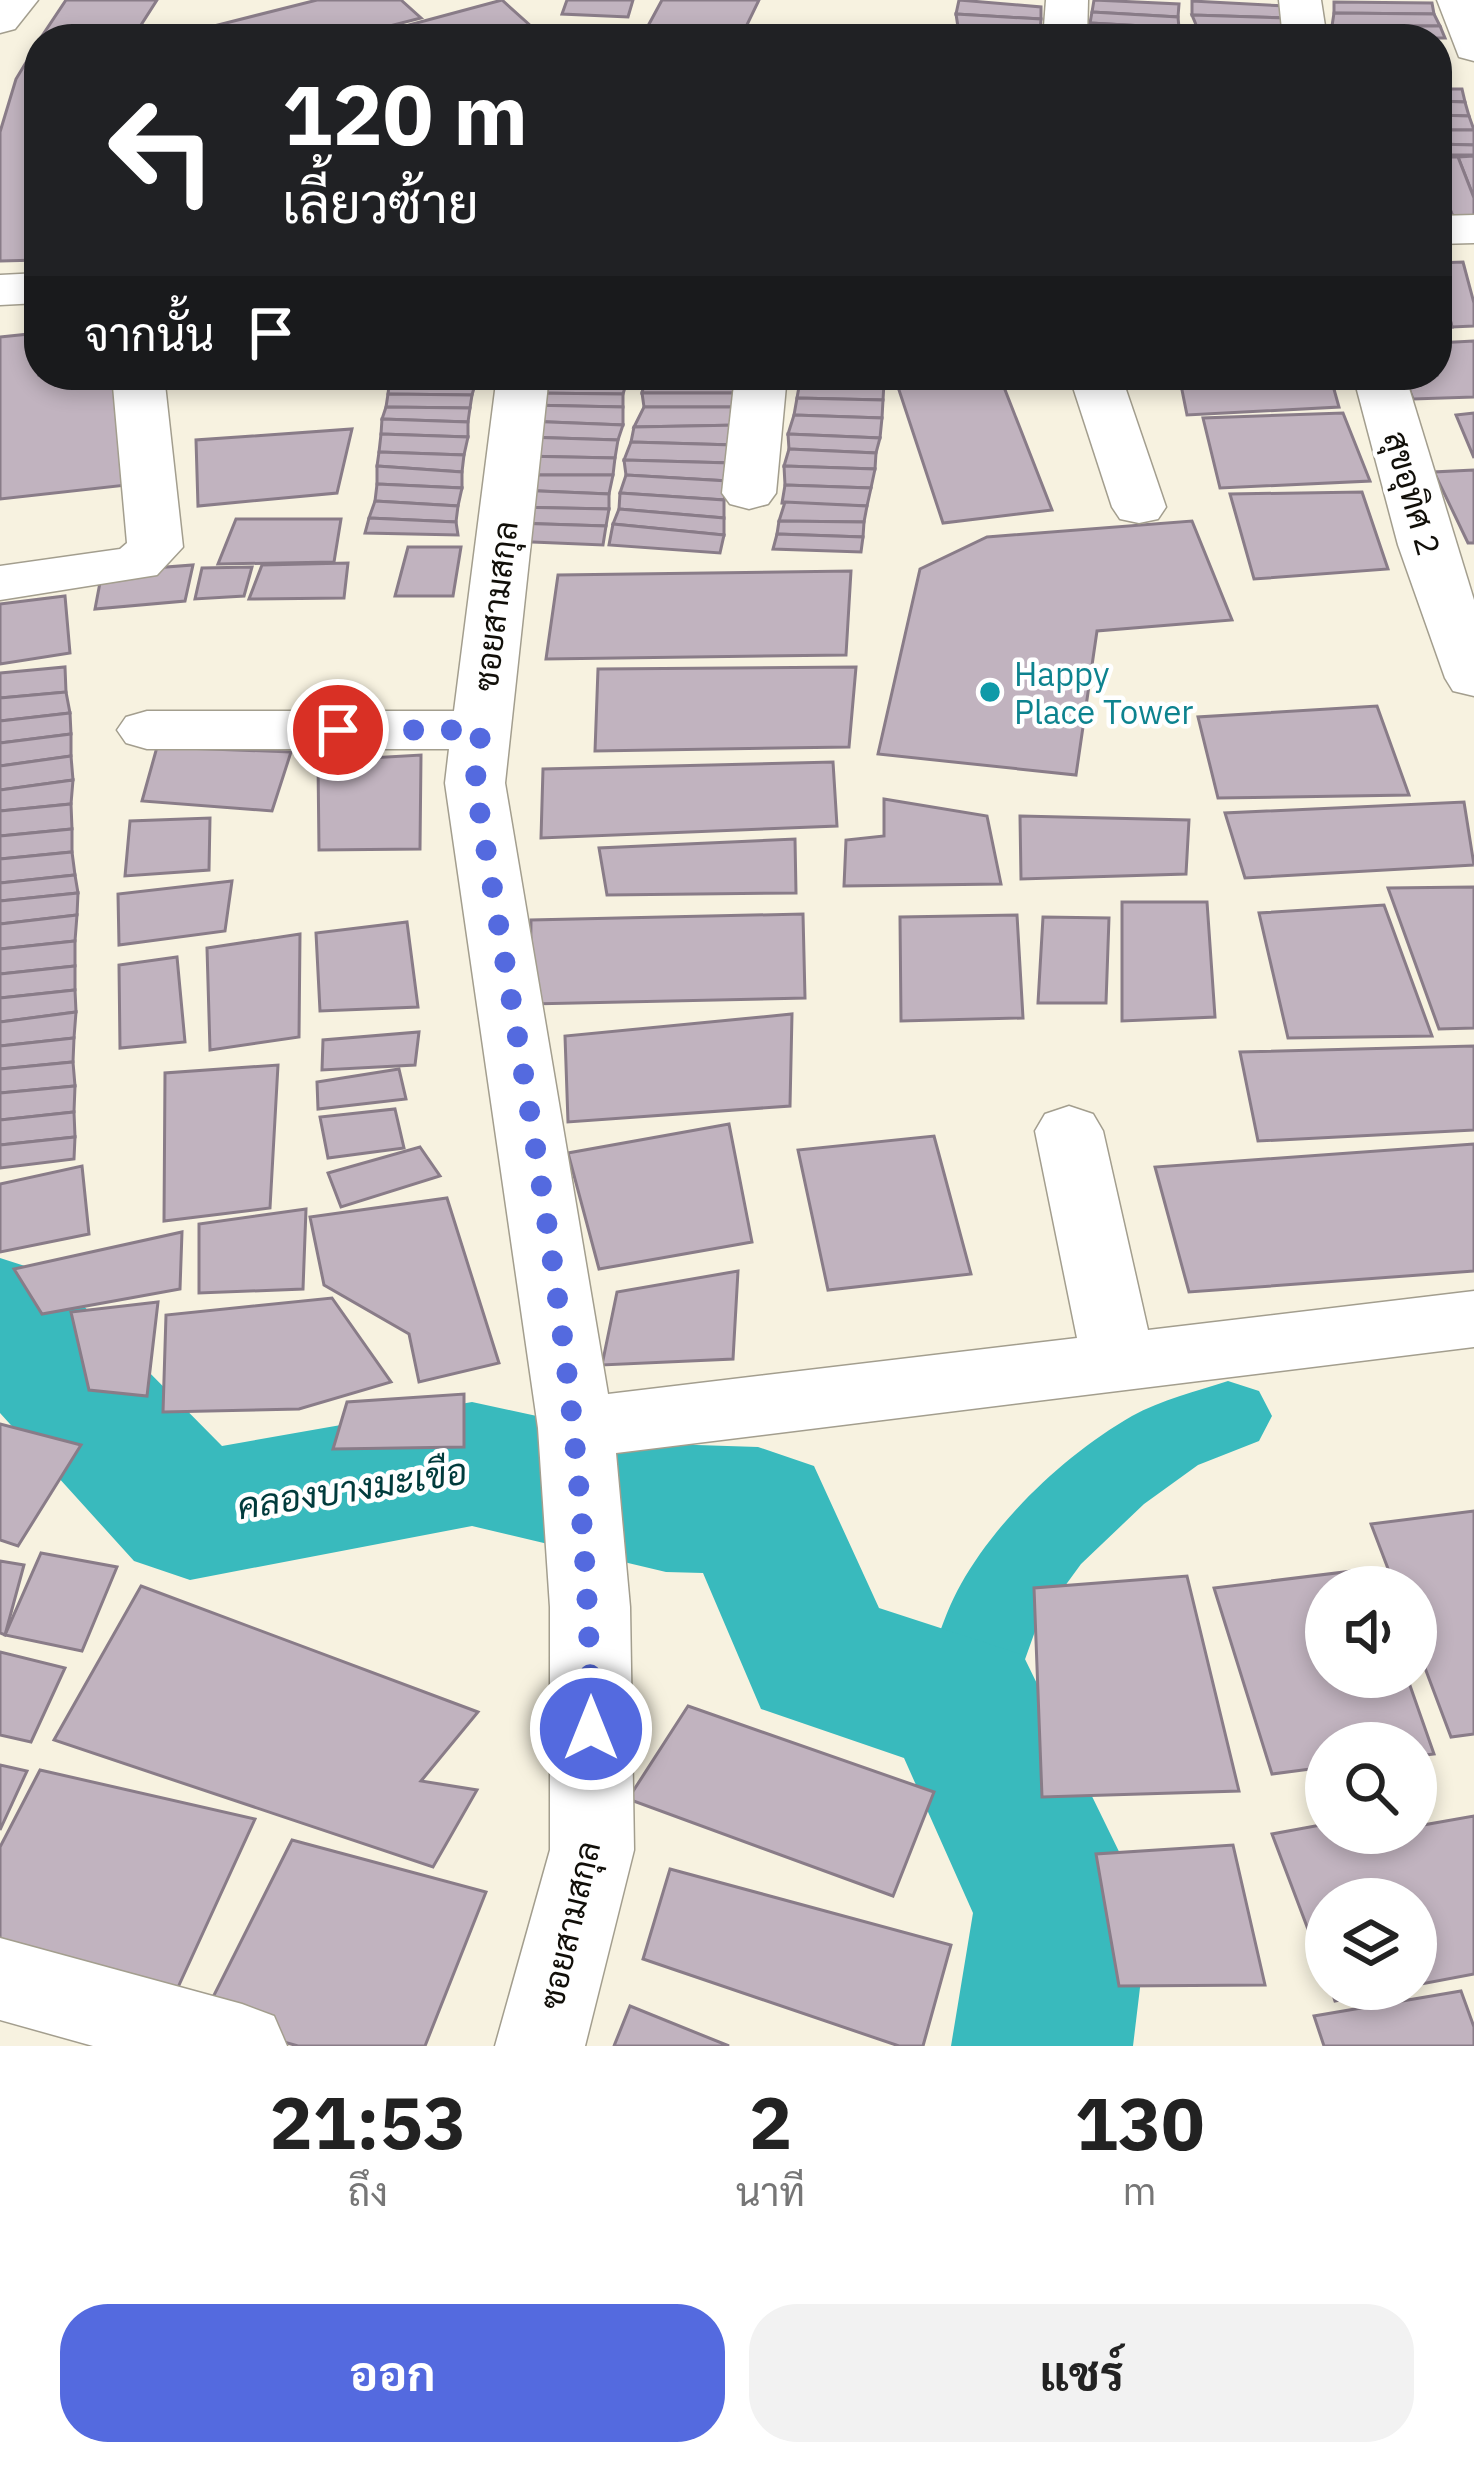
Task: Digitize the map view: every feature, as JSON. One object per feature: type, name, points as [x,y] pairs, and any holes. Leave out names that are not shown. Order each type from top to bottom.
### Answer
[{"type":"street","points":[[0,20],[17,0]]},
{"type":"street","points":[[1458,0],[1474,48]]},
{"type":"street","points":[[0,583],[136,562],[155,547],[139,390]]},
{"type":"street","name":"ซอยสามสกุล","points":[[521,390],[475,783],[580,1474],[592,1850],[540,2046]]},
{"type":"street","points":[[749,493],[759,390]]},
{"type":"street","points":[[1100,390],[1139,507]]},
{"type":"street","name":"สุขอุทิศ 2","points":[[1383,390],[1426,545],[1474,678]]},
{"type":"street","points":[[147,730],[481,730]]},
{"type":"street","points":[[1069,1131],[1118,1360]]},
{"type":"street","points":[[580,1474],[1118,1360],[1474,1319]]},
{"type":"street","points":[[0,1979],[242,2046]]},
{"type":"building","points":[[66,0],[157,0],[142,24],[50,24]]},
{"type":"building","points":[[317,0],[401,0],[421,18],[398,24],[222,24]]},
{"type":"building","points":[[502,0],[529,24],[413,24]]},
{"type":"building","points":[[567,0],[633,0],[628,17],[562,14]]},
{"type":"building","points":[[662,0],[759,0],[747,24],[649,24]]},
{"type":"building","points":[[959,0],[1041,7],[1041,19],[956,14]]},
{"type":"building","points":[[1094,0],[1179,4],[1178,17],[1092,12]]},
{"type":"building","points":[[1192,1],[1286,6],[1287,18],[1192,15]]},
{"type":"building","points":[[1334,2],[1432,3],[1434,14],[1334,13]]},
{"type":"building","points":[[1092,12],[1178,17],[1179,24],[1108,24],[1090,23]]},
{"type":"building","points":[[1334,13],[1434,14],[1439,24],[1332,24]]},
{"type":"building","points":[[956,14],[1041,19],[1041,24],[958,24]]},
{"type":"building","points":[[1192,15],[1287,18],[1287,24],[1196,24]]},
{"type":"building","points":[[24,66],[24,260],[0,261],[0,132]]},
{"type":"building","points":[[1452,89],[1462,89],[1465,102],[1452,102]]},
{"type":"building","points":[[1452,102],[1465,102],[1469,116],[1452,115]]},
{"type":"building","points":[[1452,115],[1469,116],[1474,130],[1452,130]]},
{"type":"building","points":[[1452,130],[1474,130],[1474,145],[1452,144]]},
{"type":"building","points":[[1452,144],[1474,145],[1474,155],[1452,155]]},
{"type":"building","points":[[1474,156],[1474,198],[1458,157]]},
{"type":"building","points":[[1452,157],[1458,157],[1474,198],[1474,218],[1453,217]]},
{"type":"building","points":[[1452,262],[1463,262],[1474,303],[1474,326],[1452,327]]},
{"type":"building","points":[[24,335],[24,390],[119,390],[127,485],[0,499],[0,337]]},
{"type":"building","points":[[1474,341],[1474,397],[1413,399],[1410,390],[1452,390],[1452,342]]},
{"type":"building","points":[[388,390],[473,390],[472,395],[388,394]]},
{"type":"building","points":[[531,390],[624,390],[623,394]]},
{"type":"building","points":[[643,390],[743,390],[743,393]]},
{"type":"building","points":[[798,390],[884,390],[883,400],[797,398]]},
{"type":"building","points":[[899,390],[1005,390],[1052,510],[943,523]]},
{"type":"building","points":[[1182,390],[1334,390],[1339,407],[1187,415]]},
{"type":"building","points":[[530,393],[623,394],[623,407],[527,405]]},
{"type":"building","points":[[642,393],[743,393],[743,407],[644,407]]},
{"type":"building","points":[[388,394],[472,395],[470,408],[386,407]]},
{"type":"building","points":[[797,398],[883,400],[882,418],[794,415]]},
{"type":"building","points":[[527,405],[623,407],[623,425],[525,421]]},
{"type":"building","points":[[386,407],[470,408],[468,422],[382,419]]},
{"type":"building","points":[[644,407],[743,407],[740,425],[634,427]]},
{"type":"building","points":[[1343,413],[1370,481],[1220,488],[1203,418]]},
{"type":"building","points":[[1474,413],[1474,458],[1456,415]]},
{"type":"building","points":[[794,415],[882,418],[880,438],[788,434]]},
{"type":"building","points":[[382,419],[468,422],[468,437],[381,434]]},
{"type":"building","points":[[525,421],[623,425],[618,440],[525,437]]},
{"type":"building","points":[[740,425],[734,445],[631,442],[634,427]]},
{"type":"building","points":[[352,429],[337,493],[198,506],[196,440]]},
{"type":"building","points":[[381,434],[468,437],[464,455],[379,452]]},
{"type":"building","points":[[788,434],[880,438],[876,453],[789,449]]},
{"type":"building","points":[[525,437],[618,440],[615,458],[521,456]]},
{"type":"building","points":[[631,442],[734,445],[731,463],[624,460]]},
{"type":"building","points":[[789,449],[876,453],[875,469],[784,466]]},
{"type":"building","points":[[379,452],[464,455],[462,472],[377,466]]},
{"type":"building","points":[[521,456],[615,458],[613,475],[519,475]]},
{"type":"building","points":[[624,460],[731,463],[728,481],[626,475]]},
{"type":"building","points":[[377,466],[462,472],[462,488],[377,484]]},
{"type":"building","points":[[784,466],[875,469],[871,488],[785,485]]},
{"type":"building","points":[[1474,470],[1474,543],[1468,543],[1434,472]]},
{"type":"building","points":[[519,475],[613,475],[609,494],[516,490]]},
{"type":"building","points":[[626,475],[728,481],[724,500],[620,493]]},
{"type":"building","points":[[377,484],[462,488],[458,506],[375,501]]},
{"type":"building","points":[[785,485],[871,488],[867,506],[782,503]]},
{"type":"building","points":[[516,490],[609,494],[609,509],[513,507]]},
{"type":"building","points":[[1362,492],[1388,569],[1254,579],[1230,494]]},
{"type":"building","points":[[620,493],[724,500],[724,518],[619,509]]},
{"type":"building","points":[[375,501],[458,506],[456,522],[369,518]]},
{"type":"building","points":[[785,502],[867,506],[864,522],[779,521]]},
{"type":"building","points":[[513,507],[609,509],[606,526],[513,523]]},
{"type":"building","points":[[619,509],[724,518],[724,535],[613,524]]},
{"type":"building","points":[[369,518],[456,522],[458,535],[365,533]]},
{"type":"building","points":[[236,519],[341,519],[334,562],[218,564]]},
{"type":"building","points":[[779,521],[864,522],[863,537],[777,534]]},
{"type":"building","name":"Happy Place Tower","points":[[1192,521],[1232,620],[1097,631],[1076,775],[878,754],[920,569],[987,537]]},
{"type":"building","points":[[513,523],[606,526],[603,545],[509,541]]},
{"type":"building","points":[[613,524],[724,535],[720,553],[609,545]]},
{"type":"building","points":[[777,534],[863,537],[861,552],[773,549]]},
{"type":"building","points":[[408,547],[461,547],[453,596],[395,596]]},
{"type":"building","points":[[348,563],[344,598],[249,599],[262,565]]},
{"type":"building","points":[[193,565],[185,601],[95,609],[102,572]]},
{"type":"building","points":[[252,567],[244,596],[195,599],[202,568]]},
{"type":"building","points":[[851,571],[846,655],[546,659],[558,575]]},
{"type":"building","points":[[65,596],[70,653],[0,664],[0,604]]},
{"type":"building","points":[[65,667],[66,692],[0,698],[0,673]]},
{"type":"building","points":[[856,667],[849,747],[595,751],[598,669]]},
{"type":"building","points":[[66,692],[70,713],[0,721],[0,698]]},
{"type":"building","points":[[1377,706],[1409,795],[1218,798],[1198,717]]},
{"type":"building","points":[[70,713],[71,734],[0,743],[0,721]]},
{"type":"building","points":[[71,734],[71,756],[0,766],[0,743]]},
{"type":"building","points":[[157,747],[291,752],[272,811],[142,801]]},
{"type":"building","points":[[421,755],[420,849],[319,850],[318,761]]},
{"type":"building","points":[[71,756],[73,780],[0,790],[0,766]]},
{"type":"building","points":[[833,762],[837,826],[541,838],[543,769]]},
{"type":"building","points":[[73,780],[71,804],[0,811],[0,790]]},
{"type":"building","points":[[884,799],[987,816],[1001,884],[844,886],[846,840],[884,836]]},
{"type":"building","points":[[1464,802],[1474,865],[1245,878],[1225,813]]},
{"type":"building","points":[[71,804],[72,829],[0,836],[0,811]]},
{"type":"building","points":[[1020,816],[1189,820],[1186,874],[1021,879]]},
{"type":"building","points":[[210,818],[209,870],[125,876],[130,821]]},
{"type":"building","points":[[72,829],[72,852],[0,859],[0,836]]},
{"type":"building","points":[[795,839],[796,893],[607,895],[599,848]]},
{"type":"building","points":[[72,852],[75,875],[0,883],[0,859]]},
{"type":"building","points":[[75,875],[78,893],[0,901],[0,883]]},
{"type":"building","points":[[232,881],[225,931],[119,945],[118,894]]},
{"type":"building","points":[[1474,887],[1474,1028],[1439,1029],[1388,888]]},
{"type":"building","points":[[78,893],[77,915],[0,924],[0,901]]},
{"type":"building","points":[[1122,902],[1207,902],[1215,1017],[1122,1021]]},
{"type":"building","points":[[1384,905],[1432,1036],[1288,1038],[1259,913]]},
{"type":"building","points":[[803,914],[805,998],[530,1004],[531,920]]},
{"type":"building","points":[[77,915],[75,941],[0,949],[0,924]]},
{"type":"building","points":[[1017,915],[1023,1018],[901,1021],[900,917]]},
{"type":"building","points":[[1043,917],[1109,918],[1106,1003],[1038,1003]]},
{"type":"building","points":[[407,922],[418,1007],[320,1011],[316,933]]},
{"type":"building","points":[[300,934],[299,1037],[210,1050],[207,948]]},
{"type":"building","points":[[75,941],[75,966],[0,974],[0,949]]},
{"type":"building","points":[[177,957],[185,1042],[120,1048],[119,965]]},
{"type":"building","points":[[75,966],[75,990],[0,998],[0,974]]},
{"type":"building","points":[[75,990],[76,1012],[0,1022],[0,998]]},
{"type":"building","points":[[76,1012],[74,1038],[0,1046],[0,1022]]},
{"type":"building","points":[[792,1014],[790,1106],[568,1122],[565,1036]]},
{"type":"building","points":[[419,1032],[415,1065],[322,1070],[323,1040]]},
{"type":"building","points":[[74,1038],[73,1062],[0,1069],[0,1046]]},
{"type":"building","points":[[1474,1046],[1474,1130],[1258,1141],[1240,1052]]},
{"type":"building","points":[[73,1062],[75,1086],[0,1093],[0,1069]]},
{"type":"building","points":[[278,1065],[270,1208],[164,1221],[165,1073]]},
{"type":"building","points":[[399,1069],[406,1099],[318,1109],[317,1082]]},
{"type":"building","points":[[75,1086],[74,1112],[0,1120],[0,1093]]},
{"type":"building","points":[[395,1109],[404,1148],[328,1158],[320,1117]]},
{"type":"building","points":[[74,1112],[75,1137],[0,1145],[0,1120]]},
{"type":"building","points":[[729,1124],[752,1242],[599,1269],[568,1153]]},
{"type":"building","points":[[934,1136],[971,1274],[828,1290],[798,1150]]},
{"type":"building","points":[[75,1137],[74,1159],[0,1168],[0,1145]]},
{"type":"building","points":[[1474,1144],[1474,1271],[1189,1292],[1155,1167]]},
{"type":"building","points":[[420,1147],[440,1176],[341,1207],[328,1173]]},
{"type":"building","points":[[82,1166],[89,1234],[0,1252],[0,1184]]},
{"type":"building","points":[[447,1198],[499,1363],[419,1382],[409,1334],[324,1285],[310,1217]]},
{"type":"building","points":[[306,1209],[303,1289],[199,1293],[199,1224]]},
{"type":"building","points":[[182,1232],[180,1289],[42,1314],[14,1269]]},
{"type":"building","points":[[738,1271],[733,1359],[602,1365],[617,1292]]},
{"type":"building","points":[[332,1298],[391,1382],[299,1409],[163,1412],[166,1315]]},
{"type":"building","points":[[158,1302],[147,1396],[89,1390],[71,1312]]},
{"type":"building","points":[[464,1394],[464,1447],[333,1449],[347,1402]]},
{"type":"building","points":[[0,1424],[81,1445],[18,1546],[0,1540]]},
{"type":"building","points":[[1474,1511],[1474,1734],[1451,1737],[1436,1698],[1437,1566],[1387,1566],[1371,1524]]},
{"type":"building","points":[[41,1553],[117,1567],[82,1651],[5,1635]]},
{"type":"building","points":[[0,1561],[24,1565],[5,1635],[0,1633]]},
{"type":"building","points":[[1187,1576],[1239,1791],[1042,1797],[1034,1588]]},
{"type":"building","points":[[1305,1577],[1305,1698],[1414,1698],[1423,1722],[1305,1722],[1305,1770],[1272,1774],[1214,1588]]},
{"type":"building","points":[[141,1586],[478,1712],[421,1781],[477,1790],[433,1867],[54,1740]]},
{"type":"building","points":[[0,1652],[65,1668],[31,1742],[0,1735]]},
{"type":"building","points":[[688,1706],[934,1792],[893,1896],[628,1799]]},
{"type":"building","points":[[0,1765],[27,1771],[0,1830]]},
{"type":"building","points":[[40,1770],[255,1819],[174,1996],[0,1948],[0,1847]]},
{"type":"building","points":[[1474,1816],[1474,1974],[1437,1981],[1437,1878],[1305,1878],[1305,1921],[1272,1834],[1305,1828],[1305,1854],[1437,1854],[1437,1823]]},
{"type":"building","points":[[292,1840],[486,1892],[425,2046],[298,2046],[202,2019]]},
{"type":"building","points":[[1233,1845],[1265,1985],[1119,1986],[1096,1854]]},
{"type":"building","points":[[670,1869],[951,1945],[923,2046],[899,2046],[643,1959]]},
{"type":"building","points":[[1461,1991],[1474,2027],[1474,2046],[1324,2046],[1314,2016],[1349,2010],[1437,2010],[1437,1995]]},
{"type":"building","points":[[630,2006],[729,2046],[614,2046]]},
{"type":"waterway","name":"คลองบางมะเขือ","points":[[0,1315],[190,1516],[472,1464],[666,1508],[758,1511],[819,1660],[964,1706],[1061,1913],[1042,2046]]},
{"type":"waterway","points":[[964,1706],[996,1608],[1049,1537],[1112,1478],[1166,1440],[1228,1416]]},
{"type":"place","name":"Happy Place Tower","points":[[990,692]]},
{"type":"route","points":[[338,730],[481,730],[475,783],[576,1428],[590,1607],[591,1729]]}]
